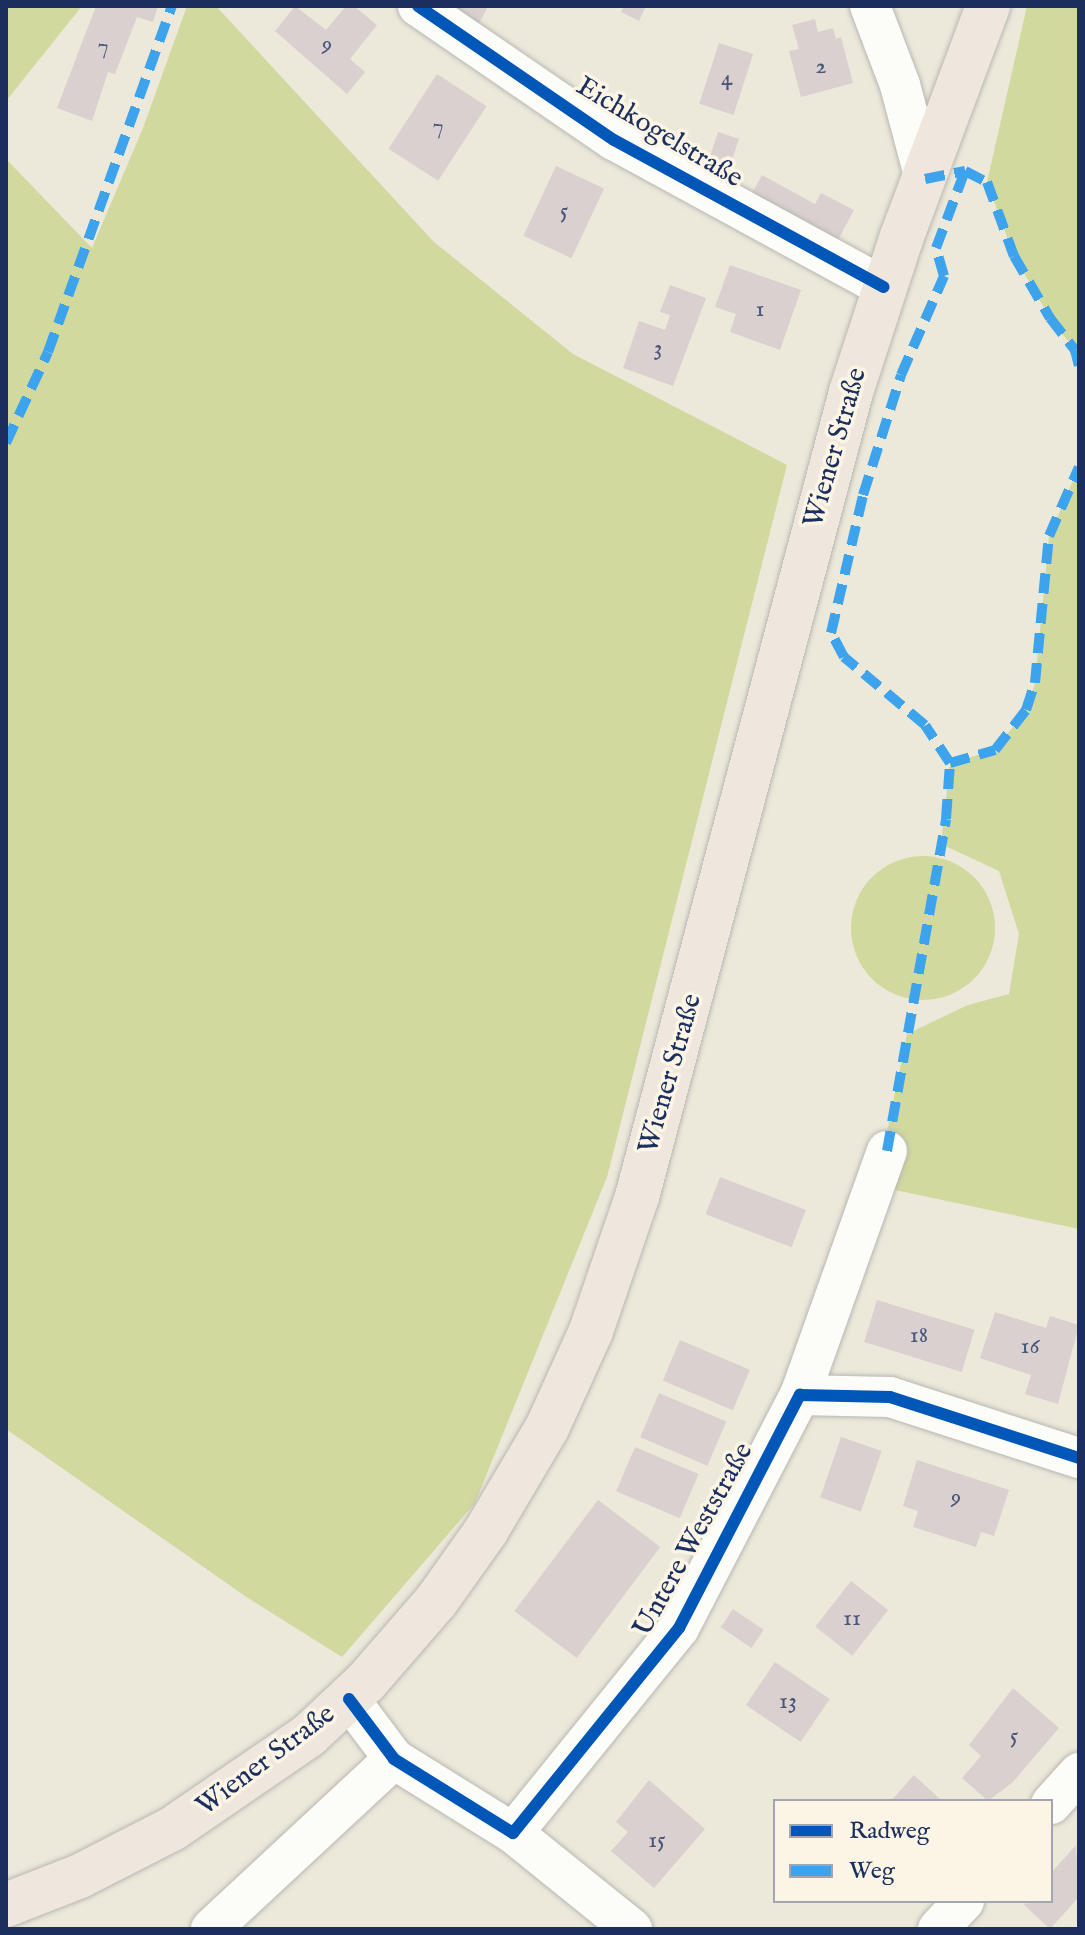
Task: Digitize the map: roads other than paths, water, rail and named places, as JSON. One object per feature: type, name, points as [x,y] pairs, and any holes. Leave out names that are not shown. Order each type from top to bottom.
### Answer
[{"type":"main road","name":"Wiener Straße","points":[[6,1905],[115,1859],[185,1821],[274,1762],[349,1699],[414,1628],[486,1531],[547,1428],[591,1331],[667,1088],[773,671],[884,287],[988,6]]},
{"type":"street","name":"Eichkogelstraße","points":[[418,6],[614,140],[884,287]]},
{"type":"street","points":[[870,6],[900,85],[925,179]]},
{"type":"street","name":"Untere Weststraße","points":[[513,1833],[679,1628],[800,1395],[887,1151]]},
{"type":"street","points":[[800,1395],[890,1397],[1079,1458]]},
{"type":"street","points":[[349,1699],[394,1759],[513,1833],[632,1929]]},
{"type":"street","points":[[211,1929],[394,1759]]},
{"type":"street","points":[[1053,1802],[1079,1773]]},
{"type":"street","points":[[938,1929],[962,1903]]}]
